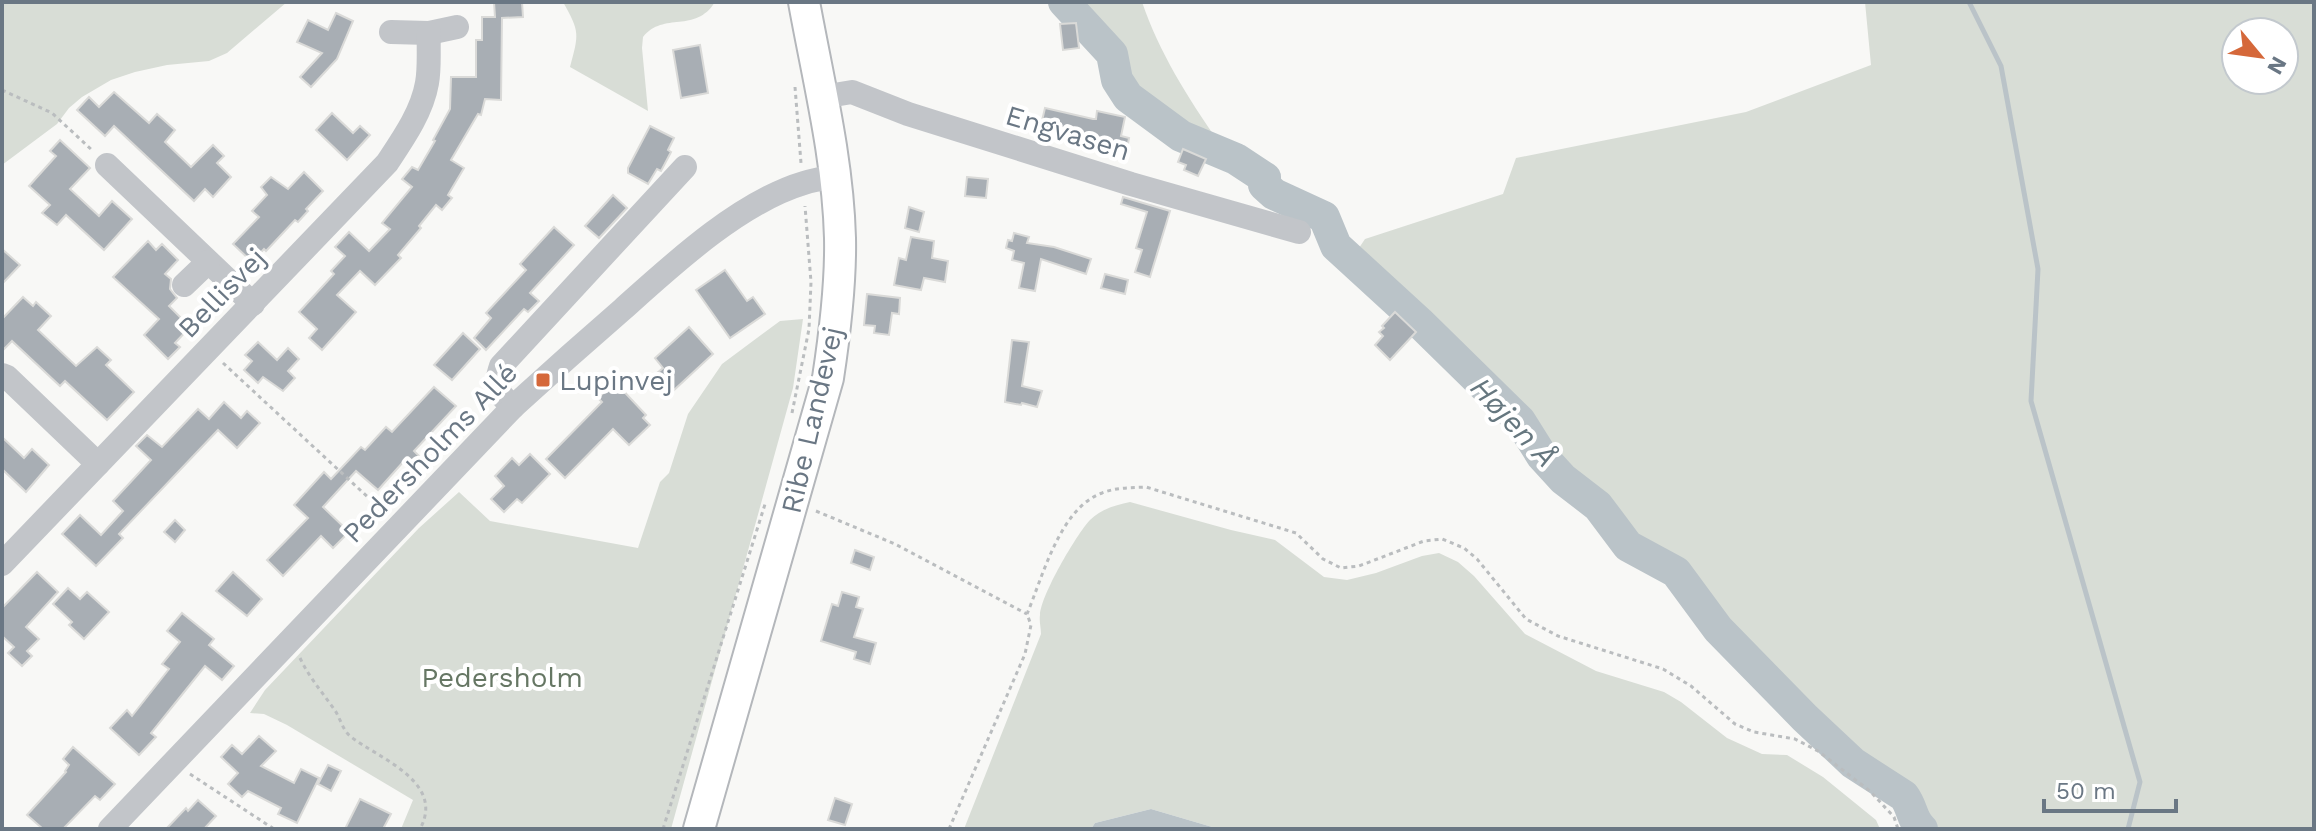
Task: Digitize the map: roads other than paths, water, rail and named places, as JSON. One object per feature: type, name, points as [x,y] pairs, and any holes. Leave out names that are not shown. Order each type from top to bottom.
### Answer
[{"type":"main road","name":"Ribe Landevej","points":[[699,829],[782,495],[828,378],[838,306],[840,238],[835,176],[804,2]]},
{"type":"street","points":[[391,32],[429,33],[457,27]]},
{"type":"street","name":"Bellisvej","points":[[2,564],[387,163],[404,137],[427,84],[429,33]]},
{"type":"street","name":"Engvasen","points":[[822,97],[852,92],[908,114],[1116,180],[1299,232]]},
{"type":"street","points":[[107,165],[253,304]]},
{"type":"street","points":[[513,407],[498,393],[496,380],[501,366],[685,167]]},
{"type":"street","name":"Pedersholms Allé","points":[[110,829],[513,407],[678,259],[730,221],[803,183],[835,176]]},
{"type":"street","points":[[184,285],[208,262]]},
{"type":"street","points":[[2,375],[98,464]]},
{"type":"waterway","name":"Højen Å","points":[[1064,2],[1112,54],[1117,80],[1128,97],[1181,136],[1236,159],[1265,178],[1264,185],[1274,194],[1324,217],[1336,246],[1520,421],[1542,456],[1563,479],[1598,506],[1628,546],[1676,572],[1718,629],[1805,718],[1853,763],[1904,796],[1922,829]]},
{"type":"waterway","points":[[1969,2],[2001,66],[2038,269],[2031,401],[2140,782],[2128,829]]},
{"type":"place","name":"Lupinvej","points":[[543,380]]},
{"type":"park label","name":"Pedersholm","points":[[502,677]]}]
